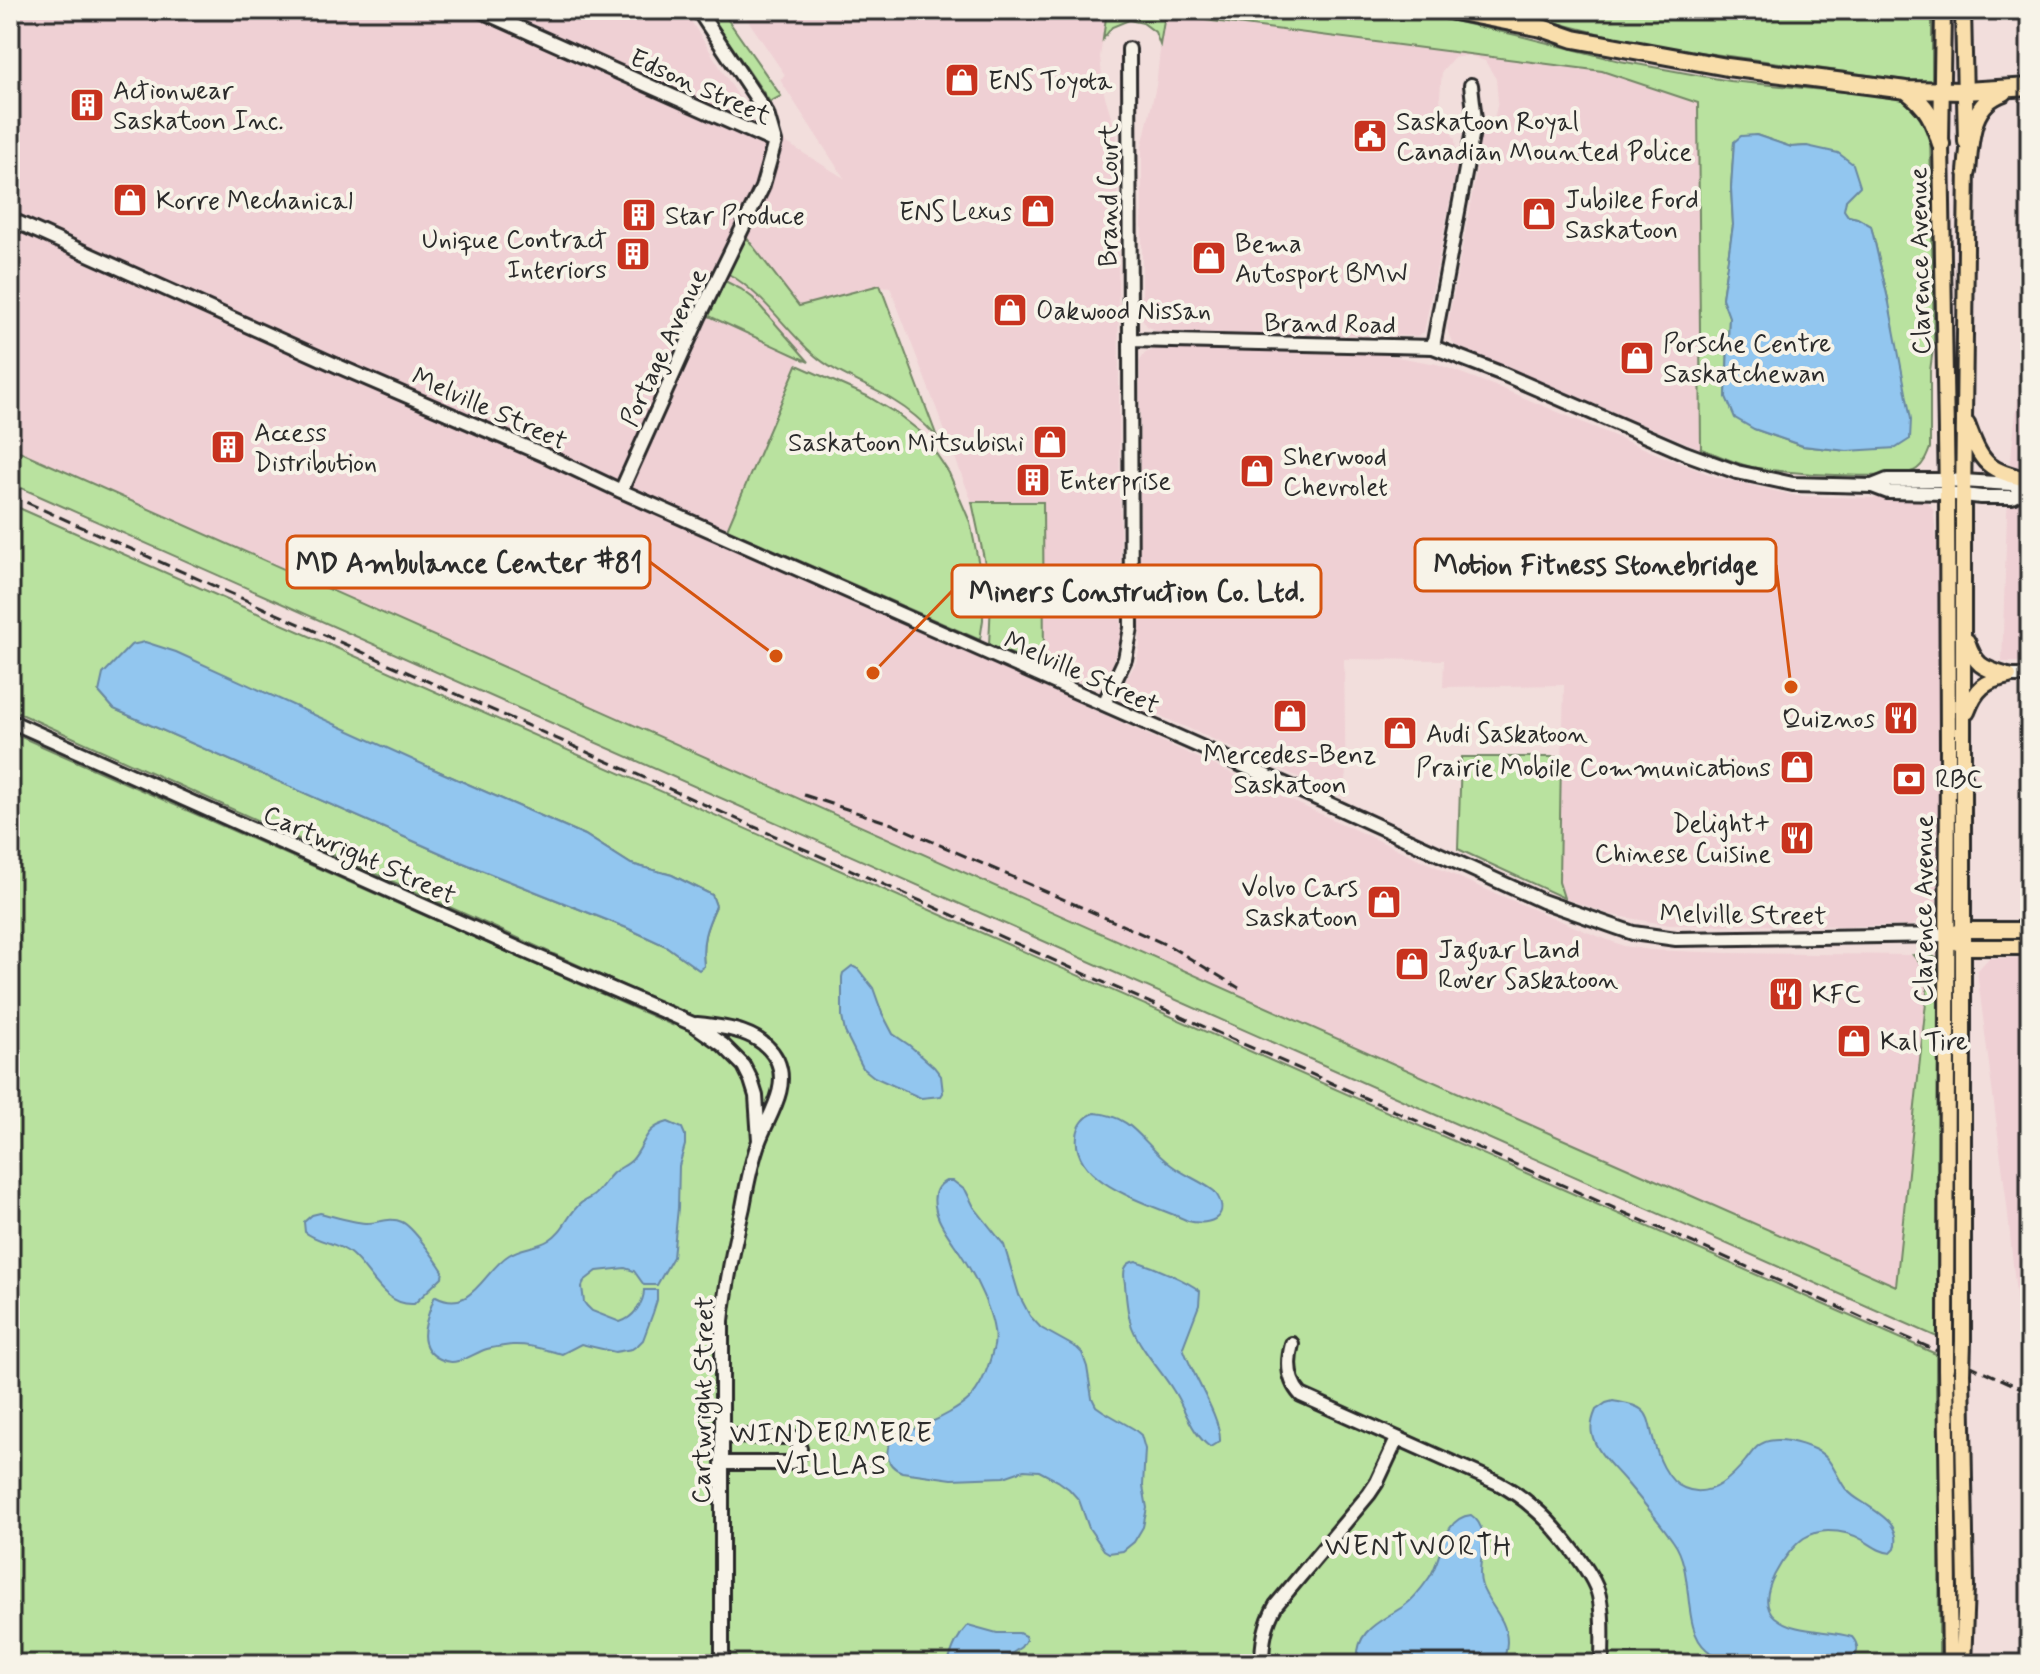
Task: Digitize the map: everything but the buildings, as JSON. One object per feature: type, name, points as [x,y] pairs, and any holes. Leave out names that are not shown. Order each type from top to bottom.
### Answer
[{"type":"highway","points":[[1449,10],[1542,28],[1574,39],[1727,67],[1906,90],[2023,88]]},
{"type":"highway","points":[[1967,172],[1971,133],[1983,104],[1995,95],[2023,88]]},
{"type":"highway","points":[[1906,90],[1930,114],[1941,144]]},
{"type":"main road","name":"Clarence Avenue","points":[[1943,10],[1941,144],[1948,747],[1946,1368],[1950,1664]]},
{"type":"main road","name":"Clarence Avenue","points":[[1963,10],[1967,172],[1962,1373],[1966,1587],[1963,1664]]},
{"type":"main road","points":[[1964,414],[1977,450],[1986,463],[2029,486]]},
{"type":"main road","points":[[1963,632],[1977,663],[1984,669],[2009,676]]},
{"type":"main road","points":[[1963,724],[1973,697],[1982,687],[1991,680],[2009,676]]},
{"type":"main road","points":[[1947,935],[1964,930],[2030,930]]},
{"type":"main road","points":[[1947,935],[1964,947],[2030,947]]},
{"type":"street","name":"Edson Street","points":[[479,10],[775,142]]},
{"type":"street","points":[[698,10],[767,114],[775,142]]},
{"type":"street","name":"Brand Court","points":[[1129,49],[1130,340]]},
{"type":"street","points":[[1433,347],[1475,120],[1471,85]]},
{"type":"street","name":"Portage Avenue","points":[[621,491],[699,317],[762,188],[775,142]]},
{"type":"street","name":"Melville Street","points":[[10,219],[1542,901],[1633,933],[1676,939],[1947,935]]},
{"type":"street","points":[[1104,704],[1125,659],[1131,628],[1130,340]]},
{"type":"street","name":"Brand Road","points":[[1130,340],[1433,347],[1737,472],[1793,484],[1872,486],[1887,480],[1947,486],[1964,488],[1981,497],[2012,497],[2029,486]]},
{"type":"street","points":[[2009,676],[2030,676]]},
{"type":"street","name":"Cartwright Street","points":[[10,721],[693,1024],[723,1045],[744,1066],[756,1096],[759,1140]]},
{"type":"street","name":"Cartwright Street","points":[[693,1024],[738,1031],[757,1038],[769,1048],[780,1072],[778,1098],[759,1140],[748,1181],[722,1321],[722,1664]]},
{"type":"street","points":[[1292,1344],[1288,1369],[1301,1395],[1498,1483],[1539,1512],[1595,1583],[1601,1611],[1602,1664]]},
{"type":"street","points":[[722,1436],[786,1436],[797,1440],[800,1449],[797,1460],[788,1463],[722,1463]]},
{"type":"street","points":[[1262,1664],[1266,1624],[1276,1605],[1369,1494],[1397,1439]]},
{"type":"shaded area","points":[[10,10],[684,10],[756,124],[844,178],[780,80],[785,75],[741,10],[1107,10],[1100,57],[1104,93],[1117,136],[1121,636],[1112,666],[1099,681],[1087,684],[1044,667],[1043,503],[972,502],[890,287],[880,286],[810,340],[721,543],[1480,887],[1624,946],[1727,953],[1913,955],[1929,973],[1897,1286],[10,447]]},
{"type":"shaded area","points":[[1164,15],[1602,71],[1698,103],[1701,449],[1455,345],[1450,338],[1447,328],[1478,163],[1479,142],[1495,115],[1498,101],[1496,79],[1485,61],[1469,55],[1453,58],[1442,71],[1442,118],[1455,139],[1457,166],[1424,332],[1417,336],[1258,334],[1156,331],[1147,326],[1142,318],[1142,146],[1156,86]]},
{"type":"shaded area","points":[[2030,298],[2030,662],[2002,662],[2012,447]]},
{"type":"shaded area","points":[[1155,349],[1375,353],[1437,364],[1719,478],[1797,496],[1919,499],[1928,502],[1933,509],[1938,554],[1941,784],[1940,881],[1935,907],[1926,919],[1910,926],[1669,925],[1612,915],[1564,898],[1559,882],[1564,685],[1443,687],[1444,660],[1344,659],[1346,798],[1131,703],[1125,689],[1126,680],[1137,661],[1140,645],[1140,361],[1145,353]]},
{"type":"shaded area","points":[[1989,958],[2030,958],[2030,1338],[2020,1334],[1977,971]]},
{"type":"green space","points":[[707,10],[721,10],[781,96],[770,102]]},
{"type":"green space","points":[[1107,10],[1375,10],[1436,17],[1620,61],[1730,81],[1886,96],[1910,102],[1923,115],[1930,132],[1934,341],[1930,371],[1930,448],[1925,460],[1917,469],[1906,473],[1835,475],[1761,469],[1701,449],[1698,103],[1602,71],[1165,15],[1160,45],[1155,32],[1143,23],[1129,20],[1112,27],[1103,39]],"holes":[[[1756,135],[1791,147],[1807,146],[1846,200],[1843,210],[1848,216],[1871,226],[1889,303],[1847,451],[1802,446],[1754,429],[1726,397],[1729,316],[1722,298],[1733,225],[1731,188],[1734,142]]]},
{"type":"green space","points":[[1506,10],[1932,10],[1932,81],[1927,83],[1684,50],[1601,34]]},
{"type":"green space","points":[[746,237],[799,306],[880,285],[937,437],[900,405],[822,361],[752,291],[727,273]]},
{"type":"green space","points":[[725,281],[753,298],[809,362],[709,316]]},
{"type":"green space","points":[[797,365],[867,396],[899,415],[923,434],[949,473],[970,522],[983,584],[980,640],[727,529]]},
{"type":"green space","points":[[10,447],[1896,1286],[1929,974],[1913,955],[1928,954],[1936,958],[1938,964],[1937,1337],[10,483]]},
{"type":"green space","points":[[972,502],[1043,502],[1044,667],[989,645],[991,601]]},
{"type":"green space","points":[[10,504],[1936,1354],[1936,1411],[1940,1413],[1939,1664],[10,1664],[10,732],[672,1025],[667,1005],[10,709]],"holes":[[[99,692],[431,768],[585,835],[631,864],[672,875],[712,895],[716,906],[705,935],[704,966],[698,969],[666,946],[627,928],[461,862],[114,709]]]},
{"type":"green space","points":[[1461,757],[1561,757],[1559,882],[1564,898],[1458,849]]},
{"type":"water","points":[[1756,135],[1791,147],[1807,146],[1838,153],[1853,164],[1860,186],[1846,200],[1844,210],[1848,216],[1871,226],[1911,419],[1910,439],[1896,448],[1847,451],[1803,446],[1754,429],[1735,418],[1726,397],[1729,317],[1722,298],[1733,225],[1731,188],[1734,142],[1741,136]]},
{"type":"water","points":[[145,642],[176,652],[585,835],[631,864],[672,875],[712,895],[716,906],[705,935],[704,966],[699,970],[666,946],[627,928],[461,862],[114,709],[99,692],[103,674],[131,645]]},
{"type":"water","points":[[852,966],[873,988],[893,1034],[941,1076],[941,1096],[921,1098],[874,1077],[863,1068],[845,1032],[842,1017],[842,977]]},
{"type":"water","points":[[1095,1113],[1120,1119],[1171,1165],[1214,1191],[1221,1207],[1217,1217],[1205,1222],[1188,1221],[1137,1200],[1101,1180],[1087,1168],[1079,1153],[1077,1136],[1083,1122]]},
{"type":"water","points":[[668,1122],[682,1128],[685,1135],[679,1166],[673,1257],[657,1285],[644,1285],[634,1271],[625,1268],[597,1271],[584,1281],[582,1287],[584,1302],[592,1311],[620,1322],[637,1309],[644,1290],[657,1290],[653,1313],[643,1340],[638,1345],[615,1352],[581,1344],[562,1354],[512,1345],[487,1349],[453,1362],[432,1354],[424,1340],[424,1332],[436,1296],[459,1300],[477,1288],[509,1255],[544,1243],[554,1236],[577,1207],[594,1195],[614,1172],[632,1160],[654,1128]]},
{"type":"water","points":[[946,1181],[953,1181],[966,1191],[974,1207],[1004,1245],[1019,1295],[1030,1316],[1041,1328],[1082,1353],[1096,1406],[1141,1435],[1145,1449],[1143,1486],[1147,1508],[1143,1527],[1134,1542],[1123,1551],[1109,1553],[1104,1550],[1089,1528],[1079,1500],[1058,1481],[1039,1471],[1024,1470],[1004,1477],[952,1479],[902,1472],[889,1460],[890,1444],[899,1435],[924,1426],[969,1399],[981,1383],[993,1350],[993,1325],[983,1295],[936,1211],[936,1191]]},
{"type":"water","points":[[320,1213],[365,1223],[402,1222],[430,1252],[443,1271],[442,1277],[414,1304],[394,1299],[346,1250],[305,1232],[304,1222]]},
{"type":"water","points":[[1136,1261],[1178,1278],[1200,1291],[1199,1305],[1183,1347],[1219,1431],[1220,1441],[1210,1447],[1193,1428],[1173,1390],[1132,1327],[1124,1272],[1126,1266]]},
{"type":"water","points":[[1613,1401],[1632,1405],[1645,1413],[1664,1467],[1673,1480],[1684,1488],[1693,1491],[1711,1489],[1734,1474],[1760,1444],[1790,1441],[1821,1453],[1847,1490],[1893,1527],[1896,1541],[1891,1553],[1846,1533],[1828,1531],[1804,1538],[1781,1563],[1770,1587],[1767,1598],[1769,1609],[1783,1622],[1802,1629],[1852,1637],[1857,1650],[1850,1663],[1802,1661],[1740,1664],[1723,1660],[1707,1650],[1694,1628],[1684,1568],[1673,1541],[1594,1441],[1591,1428],[1596,1410]]},
{"type":"water","points":[[1471,1515],[1482,1530],[1482,1586],[1506,1634],[1506,1652],[1499,1664],[1358,1664],[1358,1652],[1364,1635],[1414,1597],[1434,1570],[1448,1531],[1461,1518]]},
{"type":"water","points":[[968,1625],[997,1633],[1019,1633],[1026,1640],[997,1664],[948,1664],[955,1643]]},
{"type":"railway","points":[[10,495],[2030,1392]]},
{"type":"railway","points":[[804,795],[892,824],[1131,929],[1171,947],[1239,988]]},
{"type":"place","name":"ENS Toyota","points":[[962,80]]},
{"type":"place","name":"Actionwear Saskatoon Inc.","points":[[87,105]]},
{"type":"place","name":"Saskatoon Royal Canadian Mounted Police","points":[[1370,136]]},
{"type":"place","name":"Korre Mechanical","points":[[130,200]]},
{"type":"place","name":"ENS Lexus","points":[[1038,211]]},
{"type":"place","name":"Jubilee Ford Saskatoon","points":[[1539,214]]},
{"type":"place","name":"Star Produce","points":[[639,215]]},
{"type":"place","name":"Unique Contract Interiors","points":[[633,254]]},
{"type":"place","name":"Bema Autosport BMW","points":[[1209,258]]},
{"type":"place","name":"Oakwood Nissan","points":[[1010,310]]},
{"type":"place","name":"Porsche Centre Saskatchewan","points":[[1637,358]]},
{"type":"place","name":"Saskatoon Mitsubishi","points":[[1050,442]]},
{"type":"place","name":"Access Distribution","points":[[228,447]]},
{"type":"place","name":"Sherwood Chevrolet","points":[[1257,471]]},
{"type":"place","name":"Enterprise","points":[[1033,480]]},
{"type":"place","name":"MD Ambulance Center #81","points":[[776,656]]},
{"type":"place","name":"Miners Construction Co. Ltd.","points":[[873,673]]},
{"type":"place","name":"Motion Fitness Stonebridge","points":[[1791,687]]},
{"type":"place","name":"Mercedes-Benz Saskatoon","points":[[1290,716]]},
{"type":"place","name":"Quiznos","points":[[1901,718]]},
{"type":"place","name":"Audi Saskatoon","points":[[1400,733]]},
{"type":"place","name":"Prairie Mobile Communications","points":[[1797,767]]},
{"type":"place","name":"RBC","points":[[1909,779]]},
{"type":"place","name":"Delight+ Chinese Cuisine","points":[[1797,838]]},
{"type":"place","name":"Volvo Cars Saskatoon","points":[[1384,902]]},
{"type":"place","name":"Jaguar Land Rover Saskatoon","points":[[1412,964]]},
{"type":"place","name":"KFC","points":[[1786,994]]},
{"type":"place","name":"Kal Tire","points":[[1854,1041]]},
{"type":"district","name":"WINDERMERE VILLAS","points":[[832,1448]]},
{"type":"district","name":"WENTWORTH","points":[[1419,1545]]}]
